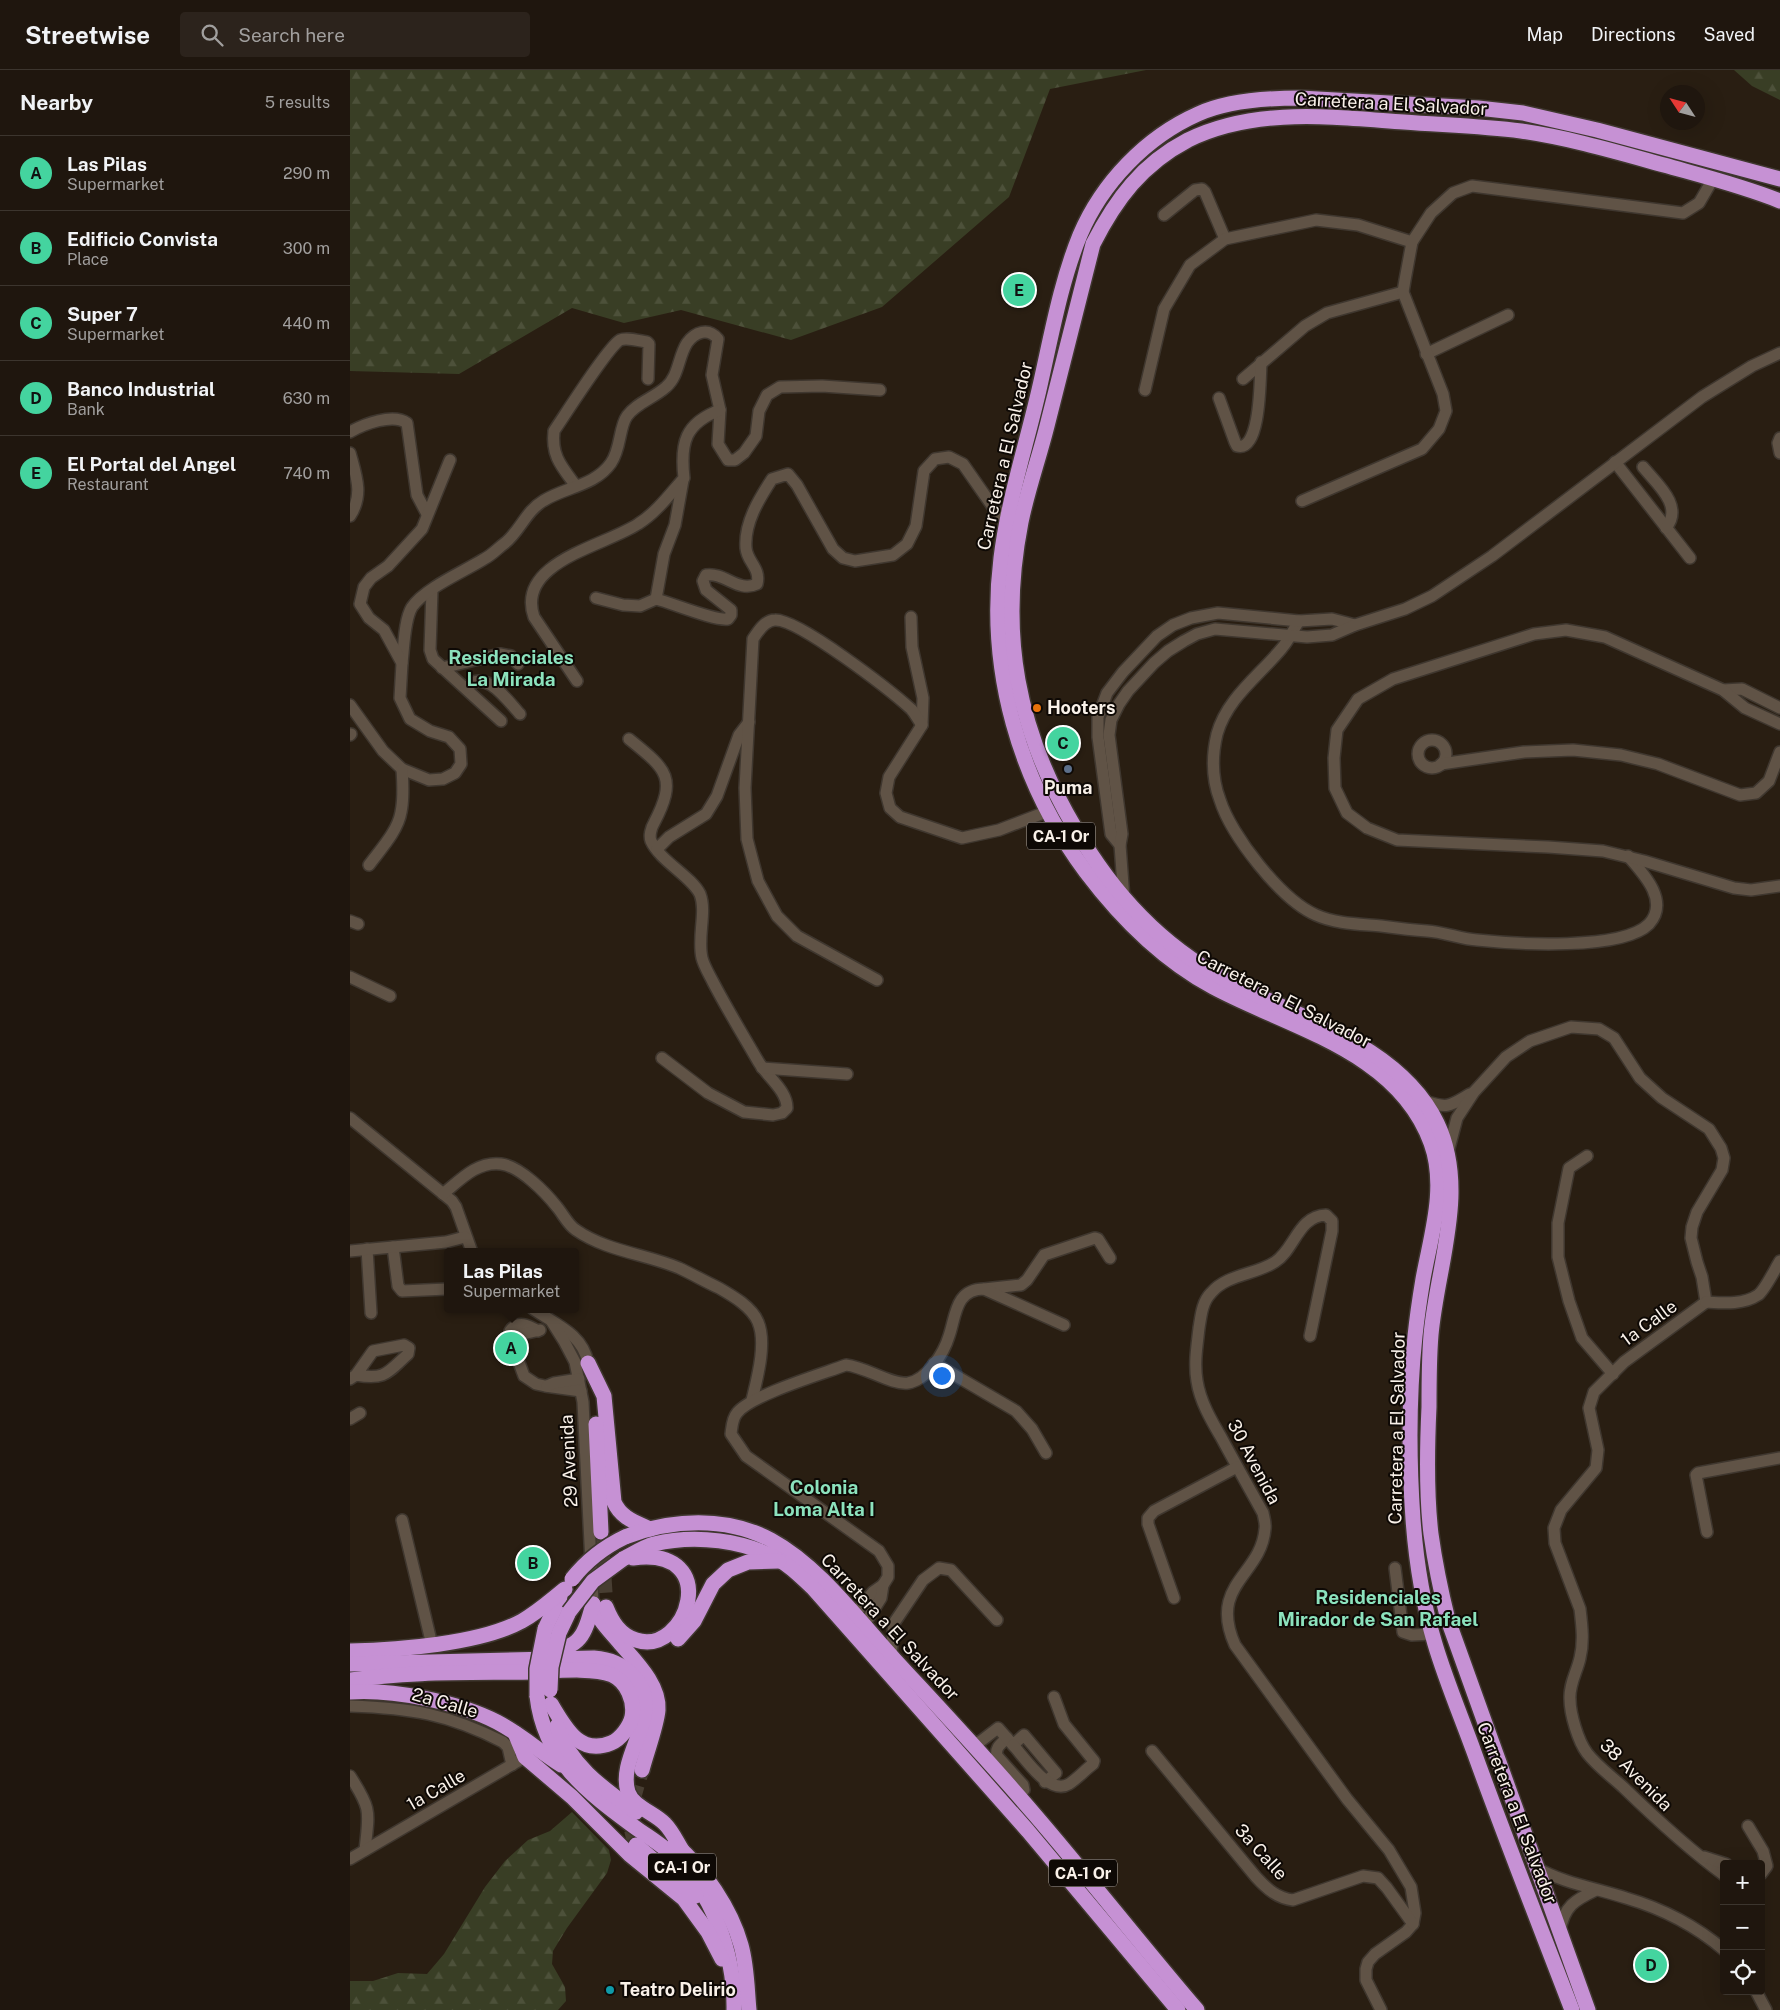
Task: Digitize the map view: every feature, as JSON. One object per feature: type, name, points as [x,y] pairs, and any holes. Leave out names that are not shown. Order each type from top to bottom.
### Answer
[{"type":"highway","name":"Carretera a El Salvador","points":[[1572,2010],[1440,1661],[1432,1634],[1416,1552],[1412,1467],[1415,1340],[1422,1282],[1436,1209],[1436,1163],[1432,1143],[1420,1119],[1407,1101],[1387,1079],[1364,1061],[1325,1040],[1213,987],[1182,968],[1160,950],[1113,905],[1090,877],[1065,843],[1046,812],[1023,757],[1010,715],[1002,674],[998,639],[998,585],[1007,520],[1064,284],[1085,224],[1094,207],[1126,164],[1152,142],[1202,112],[1223,106],[1276,98],[1502,110],[1544,117],[1780,179]]},
{"type":"highway","name":"Carretera a El Salvador","points":[[1588,2010],[1448,1620],[1437,1573],[1428,1494],[1431,1338],[1436,1289],[1447,1236],[1451,1191],[1448,1152],[1439,1126],[1425,1101],[1390,1065],[1364,1048],[1221,977],[1167,941],[1124,900],[1087,851],[1053,790],[1031,734],[1018,684],[1013,650],[1011,619],[1012,581],[1021,520],[1093,244],[1109,213],[1130,186],[1157,159],[1189,140],[1220,128],[1280,116],[1332,117],[1521,131],[1597,146],[1780,201]]},
{"type":"highway","points":[[1046,812],[1053,810],[1060,813],[1075,837],[1087,851]]},
{"type":"highway","points":[[588,1363],[604,1396],[614,1502],[619,1512],[627,1519],[650,1529]]},
{"type":"highway","points":[[588,1363],[595,1404],[601,1532]]},
{"type":"highway","name":"Carretera a El Salvador","points":[[546,1697],[538,1662],[552,1631],[558,1600],[566,1586],[590,1559],[625,1537],[650,1529],[681,1523],[720,1524],[756,1533],[783,1547],[802,1560],[972,1744],[992,1757],[1018,1795],[1197,2010]]},
{"type":"highway","name":"Carretera a El Salvador","points":[[552,1631],[593,1581],[624,1559],[653,1545],[669,1541],[700,1540],[726,1542],[748,1547],[782,1561],[813,1588],[1022,1824],[1178,2010]]},
{"type":"highway","points":[[600,1606],[619,1630],[632,1639],[648,1642],[666,1636],[674,1629],[685,1611],[689,1584],[676,1565],[656,1556],[624,1559]]},
{"type":"highway","points":[[616,1639],[637,1649],[659,1649],[678,1639],[685,1632],[694,1621],[712,1584],[728,1570],[748,1562],[782,1561]]},
{"type":"highway","points":[[350,1651],[432,1645],[484,1635],[520,1622],[536,1613],[566,1586]]},
{"type":"highway","points":[[600,1606],[600,1620],[644,1672],[657,1698],[658,1711],[642,1770]]},
{"type":"highway","points":[[474,1661],[514,1650],[560,1650],[570,1647],[584,1632],[600,1606]]},
{"type":"highway","points":[[350,1664],[594,1658],[612,1661],[628,1670],[637,1681],[645,1703],[643,1723],[626,1775],[627,1790],[632,1799],[666,1824],[682,1850]]},
{"type":"highway","points":[[1440,1661],[1451,1676],[1469,1719],[1476,1722],[1483,1715]]},
{"type":"highway","points":[[350,1680],[445,1672],[605,1672],[614,1676],[627,1689],[633,1703],[633,1715],[627,1728],[613,1742],[594,1746],[573,1737],[546,1697]]},
{"type":"highway","points":[[350,1692],[399,1694],[444,1703],[493,1720],[514,1733],[525,1758],[572,1797],[630,1855],[684,1899],[708,1932],[733,1982]]},
{"type":"highway","name":"CA-1 Or","points":[[546,1697],[545,1732],[554,1752],[565,1767],[583,1787],[670,1853],[690,1876],[712,1910],[726,1948],[733,1982],[734,2010]]},
{"type":"highway","name":"CA-1 Or","points":[[546,1697],[558,1730],[567,1748],[581,1767],[682,1850],[711,1885],[726,1910],[738,1938],[746,1971],[748,2010]]},
{"type":"highway","points":[[1473,1751],[1478,1744],[1486,1746],[1500,1784],[1510,1793]]},
{"type":"highway","points":[[525,1758],[565,1767]]},
{"type":"highway","points":[[636,1845],[712,1910]]},
{"type":"street","points":[[1302,502],[1422,449],[1439,429],[1446,411],[1443,394],[1403,292],[1412,242],[1431,213],[1453,193],[1472,186],[1684,213],[1699,203],[1712,179]]},
{"type":"street","points":[[1164,215],[1195,190],[1202,189],[1225,239]]},
{"type":"street","points":[[1145,390],[1164,309],[1190,265],[1225,239],[1316,220],[1358,225],[1412,242]]},
{"type":"street","points":[[1243,379],[1305,326],[1327,312],[1403,292]]},
{"type":"street","points":[[1426,354],[1508,315]]},
{"type":"street","points":[[350,705],[383,751],[402,769],[429,780],[443,778],[455,773],[461,764],[460,750],[449,737],[430,731],[410,719],[400,698],[407,620],[412,607],[432,590],[485,558],[510,539],[525,518],[542,501],[595,479],[611,463],[620,442],[625,418],[633,409],[667,386],[675,374],[687,344],[696,334],[706,331],[713,333],[718,339],[712,375],[720,410],[718,444],[728,460],[735,460],[744,453],[756,436],[759,411],[767,395],[780,387],[822,386],[880,390]]},
{"type":"street","points":[[576,486],[555,456],[552,443],[554,431],[604,358],[619,341],[625,339],[647,342],[649,344],[648,379]]},
{"type":"street","points":[[1106,752],[1111,720],[1119,704],[1136,682],[1168,651],[1197,634],[1215,629],[1307,637],[1332,635],[1355,625],[1405,609],[1432,596],[1492,556],[1702,397],[1752,366],[1780,353]]},
{"type":"street","points":[[1219,398],[1237,446],[1241,448],[1246,446],[1254,432],[1261,362]]},
{"type":"street","points":[[656,599],[664,554],[675,525],[684,478],[682,459],[684,440],[694,426],[705,416],[720,410]]},
{"type":"street","points":[[350,432],[360,427],[395,418],[407,424],[417,496],[427,514]]},
{"type":"street","points":[[1780,438],[1778,443],[1780,453]]},
{"type":"street","points":[[350,453],[359,488],[354,510],[350,516]]},
{"type":"street","points":[[596,598],[624,605],[640,606],[656,599],[719,620],[728,620],[731,610],[706,590],[703,581],[706,575],[714,574],[741,586],[750,587],[756,584],[758,572],[746,549],[750,518],[772,479],[788,474],[797,485],[834,549],[843,558],[855,561],[893,555],[907,544],[916,526],[924,471],[935,459],[949,457],[963,464],[993,507],[1007,520]]},
{"type":"street","points":[[402,663],[384,630],[369,618],[360,604],[364,587],[371,578],[388,566],[410,544],[422,529],[450,460]]},
{"type":"street","points":[[1615,462],[1690,558]]},
{"type":"street","points":[[1643,467],[1672,506],[1674,513],[1672,521],[1666,528]]},
{"type":"street","points":[[577,681],[534,617],[530,606],[532,590],[554,566],[579,551],[637,525],[653,512],[684,478]]},
{"type":"street","points":[[432,590],[430,650],[433,659],[501,721]]},
{"type":"street","points":[[1124,900],[1120,845],[1122,834],[1106,752],[1098,737],[1098,717],[1101,704],[1123,672],[1157,636],[1173,625],[1191,618],[1218,613],[1299,621],[1332,619],[1355,625]]},
{"type":"street","points":[[1237,631],[1238,615]]},
{"type":"street","points":[[911,617],[912,647],[923,698],[922,725],[889,777],[887,801],[890,808],[900,817],[962,838],[999,830],[1046,812]]},
{"type":"street","points":[[877,980],[797,936],[777,916],[758,881],[747,838],[745,788],[753,639],[761,626],[774,620],[786,622],[808,633],[912,710],[922,725]]},
{"type":"street","points":[[1299,621],[1283,647],[1232,702],[1218,733],[1213,765],[1220,800],[1230,823],[1272,880],[1302,908],[1321,917],[1345,924],[1435,932],[1475,940],[1534,945],[1595,942],[1628,936],[1641,931],[1650,922],[1655,911],[1654,888],[1628,856]]},
{"type":"street","points":[[1780,724],[1744,708],[1723,690],[1605,637],[1566,630],[1534,634],[1393,679],[1358,700],[1337,730],[1334,758],[1335,788],[1347,813],[1367,828],[1397,840],[1603,851],[1628,856],[1734,888],[1751,890],[1780,886]]},
{"type":"street","points":[[442,668],[500,654],[511,656],[518,664]]},
{"type":"street","points":[[1123,672],[1136,682]]},
{"type":"street","points":[[466,688],[476,681],[483,680],[490,684],[520,714]]},
{"type":"street","points":[[1723,690],[1742,689],[1780,708]]},
{"type":"street","points":[[1098,717],[1111,720]]},
{"type":"street","points":[[656,849],[669,837],[706,814],[717,796],[739,734],[749,721]]},
{"type":"street","points":[[629,739],[652,757],[664,772],[668,789],[663,806],[651,828],[650,839],[656,849],[698,892],[703,903],[699,937],[702,959],[724,1003],[762,1068],[785,1096],[788,1108],[782,1113],[773,1115],[744,1112],[708,1093],[662,1058]]},
{"type":"street","points":[[1441,764],[1524,752],[1574,750],[1620,755],[1658,764],[1740,795],[1756,793],[1769,781],[1780,752]]},
{"type":"street","points":[[369,865],[392,833],[401,814],[402,769]]},
{"type":"street","points":[[350,977],[390,996]]},
{"type":"street","points":[[1448,1152],[1457,1118],[1474,1092],[1506,1057],[1530,1041],[1571,1027],[1599,1029],[1614,1038],[1640,1078],[1662,1098],[1708,1129],[1721,1148],[1724,1158],[1722,1170],[1697,1212],[1692,1226],[1691,1238],[1696,1262],[1702,1277],[1706,1302],[1728,1303],[1745,1300],[1759,1294],[1780,1261]]},
{"type":"street","points":[[762,1068],[847,1074]]},
{"type":"street","points":[[1425,1101],[1442,1107],[1454,1104],[1474,1092]]},
{"type":"street","points":[[350,1118],[443,1194],[456,1207],[470,1248]]},
{"type":"street","points":[[1587,1156],[1569,1168],[1558,1223],[1558,1257],[1569,1301],[1582,1338],[1613,1374]]},
{"type":"street","points":[[443,1194],[476,1168],[491,1164],[503,1164],[526,1176],[556,1205],[578,1232],[616,1249],[678,1268],[731,1295],[747,1307],[758,1321],[762,1336],[758,1373],[752,1400]]},
{"type":"street","name":"30 Avenida","points":[[1310,1336],[1332,1231],[1332,1221],[1326,1215],[1318,1215],[1310,1220],[1276,1262],[1223,1283],[1210,1293],[1202,1307],[1195,1359],[1197,1383],[1206,1411],[1263,1513],[1266,1528],[1260,1548],[1233,1588],[1228,1614],[1228,1629],[1235,1645],[1347,1799],[1389,1850],[1411,1887],[1415,1913],[1413,1924]]},
{"type":"street","points":[[350,1251],[446,1242],[465,1237]]},
{"type":"street","points":[[859,1620],[881,1598],[883,1585],[888,1577],[888,1566],[879,1552],[746,1456],[731,1434],[732,1422],[738,1412],[752,1400],[846,1366],[857,1366],[893,1381],[906,1383],[917,1381],[923,1377],[934,1363],[946,1344],[958,1304],[963,1296],[970,1291],[1021,1285],[1027,1280],[1044,1255],[1095,1238],[1098,1239],[1110,1258]]},
{"type":"street","points":[[393,1246],[398,1286],[402,1291],[444,1289]]},
{"type":"street","points":[[368,1249],[371,1313]]},
{"type":"street","points":[[984,1289],[1064,1325]]},
{"type":"street","name":"1a Calle","points":[[1613,1374],[1624,1362],[1706,1302]]},
{"type":"street","name":"29 Avenida","points":[[539,1313],[567,1331],[578,1341],[583,1348],[588,1363]]},
{"type":"street","points":[[552,1322],[538,1331],[527,1324],[512,1327],[510,1337],[524,1376],[536,1384],[582,1391]]},
{"type":"street","name":"29 Avenida","points":[[552,1322],[572,1356],[582,1391],[600,1606]]},
{"type":"street","points":[[934,1363],[1016,1411],[1032,1429],[1046,1453]]},
{"type":"street","name":"38 Avenida","points":[[1613,1374],[1594,1392],[1589,1408],[1598,1450],[1596,1468],[1561,1510],[1554,1528],[1555,1543],[1580,1609],[1582,1620],[1583,1637],[1580,1659],[1571,1686],[1570,1699],[1580,1740],[1588,1753],[1661,1824],[1720,1872]]},
{"type":"street","points":[[545,1386],[554,1382],[579,1379]]},
{"type":"street","points":[[350,1419],[360,1413]]},
{"type":"street","points":[[1707,1532],[1696,1475],[1698,1473],[1780,1458]]},
{"type":"street","points":[[1174,1598],[1148,1524],[1148,1518],[1154,1512],[1237,1467]]},
{"type":"street","points":[[402,1520],[432,1645]]},
{"type":"street","points":[[891,1656],[894,1623],[923,1580],[939,1568],[951,1570],[997,1620]]},
{"type":"street","points":[[1395,1568],[1403,1632],[1412,1635],[1432,1634]]},
{"type":"street","points":[[972,1744],[981,1741],[998,1728],[1045,1782],[1058,1786],[1068,1785],[1093,1764],[1094,1761],[1064,1724],[1054,1698]]},
{"type":"street","name":"2a Calle","points":[[350,1706],[399,1708],[447,1718],[503,1742],[525,1758]]},
{"type":"street","points":[[992,1757],[998,1746],[1010,1742]]},
{"type":"street","name":"3a Calle","points":[[1152,1751],[1260,1881],[1274,1894],[1293,1900],[1363,1876],[1378,1878],[1413,1924]]},
{"type":"street","name":"1a Calle","points":[[350,1859],[525,1758]]},
{"type":"street","points":[[350,1776],[365,1800],[368,1811],[369,1822],[365,1850]]},
{"type":"street","points":[[1748,1826],[1766,1858],[1767,1866],[1765,1869]]},
{"type":"street","points":[[1700,1856],[1720,1862]]},
{"type":"street","points":[[1535,1866],[1553,1877],[1626,1898],[1674,1918],[1720,1947]]},
{"type":"street","points":[[1560,1935],[1562,1920],[1567,1910],[1580,1898],[1596,1890]]},
{"type":"street","points":[[1381,2010],[1366,1980],[1368,1962],[1375,1954],[1406,1932],[1413,1924]]},
{"type":"street","points":[[1759,1995],[1766,2010]]},
{"type":"green space","points":[[350,70],[1146,70],[1050,89],[1009,197],[882,307],[791,340],[681,310],[624,323],[572,308],[459,374],[350,371]]},
{"type":"green space","points":[[1734,70],[1780,70],[1780,100],[1752,86]]},
{"type":"green space","points":[[572,1812],[609,1850],[611,1860],[607,1873],[567,1928],[553,1951],[552,1964],[565,1987],[566,2001],[558,2010],[350,2010],[350,1981],[373,1981],[398,1973],[427,1974],[444,1954],[485,1887],[505,1861],[528,1840],[550,1831]]},
{"type":"tunnel","points":[[601,1532],[606,1607]]},
{"type":"tunnel","points":[[636,1845],[631,1826],[631,1817],[642,1770]]},
{"type":"place","name":"El Portal del Angel","points":[[1019,290]]},
{"type":"place","name":"Hooters","points":[[1037,708]]},
{"type":"place","name":"Super 7","points":[[1063,743]]},
{"type":"place","name":"Puma","points":[[1068,769]]},
{"type":"place","name":"Las Pilas","points":[[511,1348]]},
{"type":"place","name":"Edificio Convista","points":[[533,1563]]},
{"type":"place","name":"Banco Industrial","points":[[1651,1965]]},
{"type":"place","name":"Teatro Delirio","points":[[610,1990]]},
{"type":"district","name":"Residenciales La Mirada","points":[[511,668]]},
{"type":"district","name":"Colonia Loma Alta I","points":[[824,1498]]},
{"type":"district","name":"Residenciales Mirador de San Rafael","points":[[1378,1608]]}]
